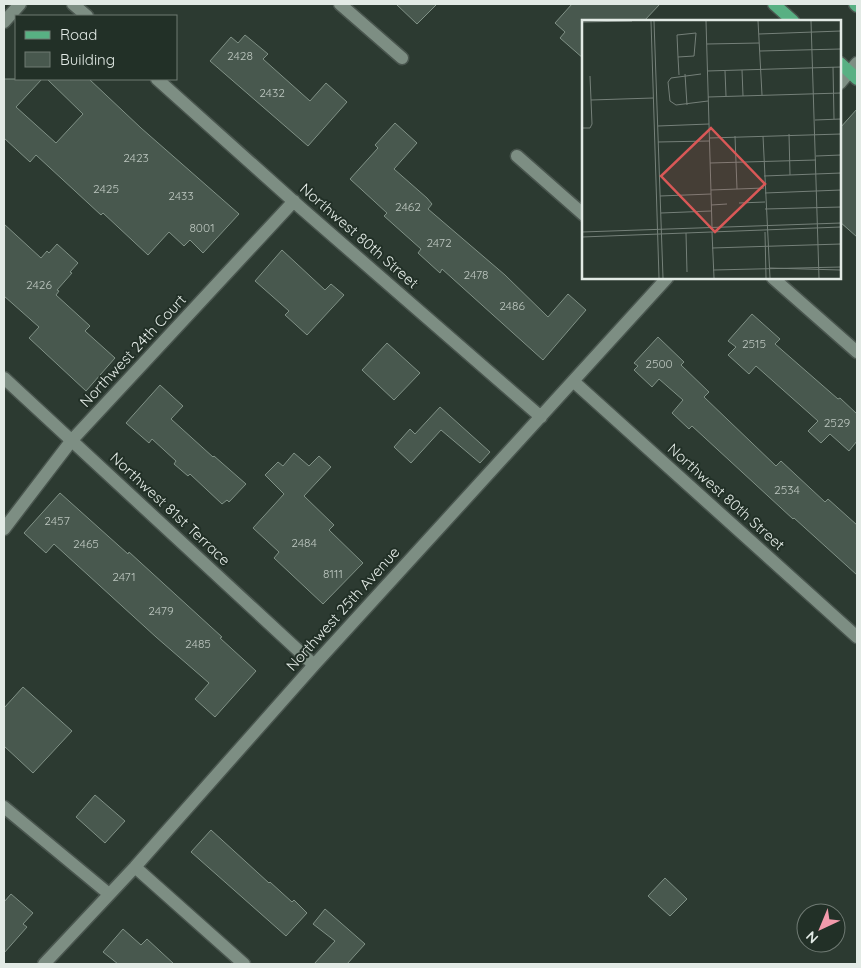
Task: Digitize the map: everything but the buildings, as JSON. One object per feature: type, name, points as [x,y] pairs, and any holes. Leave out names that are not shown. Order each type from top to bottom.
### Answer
[{"type":"main road","points":[[774,4],[793,20]]},
{"type":"street","points":[[4,22],[20,4]]},
{"type":"street","points":[[73,4],[86,15]]},
{"type":"street","points":[[340,4],[402,58]]},
{"type":"street","points":[[841,82],[851,69]]},
{"type":"street","name":"Northwest 80th Street","points":[[158,80],[541,417]]},
{"type":"street","points":[[517,156],[582,213]]},
{"type":"street","name":"Northwest 24th Court","points":[[4,529],[72,440],[294,201]]},
{"type":"street","points":[[774,279],[857,352]]},
{"type":"street","name":"Northwest 25th Avenue","points":[[44,964],[541,417],[661,280]]},
{"type":"street","name":"Northwest 81st Terrace","points":[[4,378],[314,665]]},
{"type":"street","name":"Northwest 80th Street","points":[[573,381],[857,637]]},
{"type":"street","points":[[4,807],[109,894]]},
{"type":"street","points":[[134,867],[244,964]]}]
